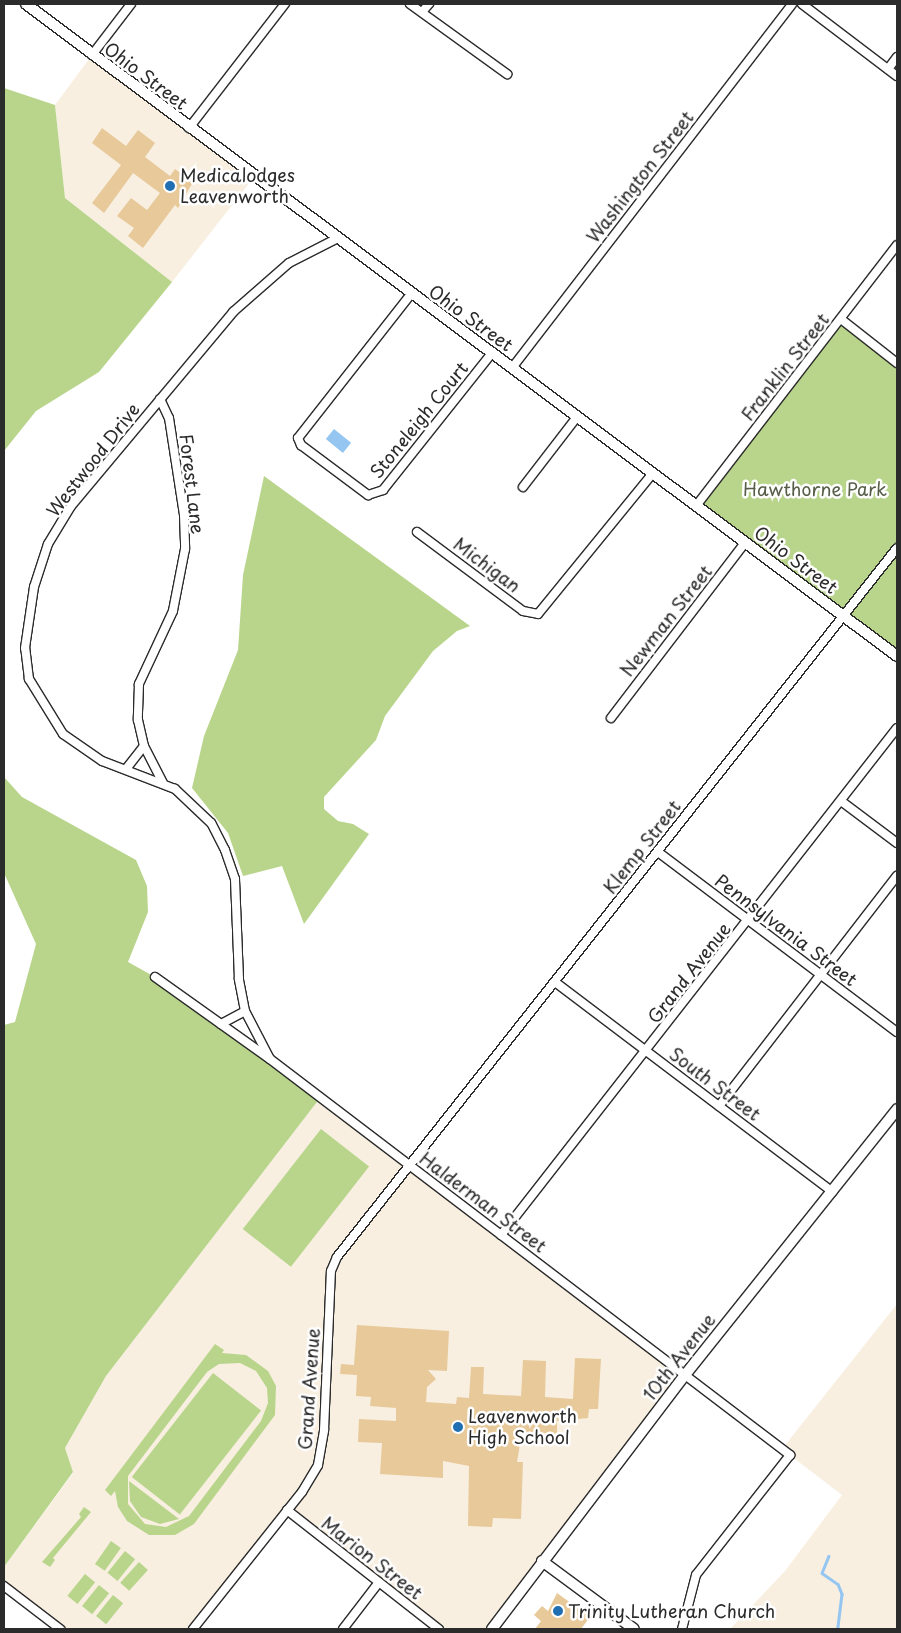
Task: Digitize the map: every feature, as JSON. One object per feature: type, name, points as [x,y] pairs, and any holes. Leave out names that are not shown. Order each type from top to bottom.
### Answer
[{"type":"street","name":"Ohio Street","points":[[26,4],[336,239],[492,353],[897,656]]},
{"type":"street","points":[[92,55],[131,4]]},
{"type":"street","points":[[189,128],[285,4]]},
{"type":"street","points":[[410,4],[507,74]]},
{"type":"street","points":[[422,12],[429,4]]},
{"type":"street","name":"Washington Street","points":[[512,368],[792,4]]},
{"type":"street","points":[[802,4],[897,76]]},
{"type":"street","points":[[888,69],[897,57]]},
{"type":"street","name":"Westwood Drive","points":[[270,1059],[245,1011],[239,979],[235,878],[226,850],[211,823],[189,799],[163,783],[90,754],[63,734],[29,679],[25,648],[34,587],[48,544],[71,506],[160,399],[182,369],[264,282],[289,263],[336,239]]},
{"type":"street","name":"Franklin Street","points":[[696,506],[897,245]]},
{"type":"street","name":"Stoneleigh Court","points":[[411,294],[298,438],[301,445],[368,495],[383,490],[492,353]]},
{"type":"street","points":[[841,319],[894,361],[897,351]]},
{"type":"street","name":"Forest Lane","points":[[160,399],[169,418],[184,515],[185,549],[173,611],[138,684],[138,720],[144,746],[163,783]]},
{"type":"street","points":[[522,487],[577,417]]},
{"type":"street","name":"Michigan","points":[[417,532],[523,611],[542,613],[652,474]]},
{"type":"street","name":"Newman Street","points":[[611,718],[746,543]]},
{"type":"street","name":"Klemp Street","points":[[408,1164],[555,982],[897,548]]},
{"type":"street","name":"Grand Avenue","points":[[501,1235],[748,922],[897,728]]},
{"type":"street","points":[[126,769],[144,746]]},
{"type":"street","points":[[841,800],[897,843]]},
{"type":"street","name":"Pennsylvania Street","points":[[658,852],[748,922],[897,1032]]},
{"type":"street","points":[[719,1106],[897,876]]},
{"type":"street","name":"Halderman Street","points":[[155,976],[270,1059],[790,1455],[696,1575],[682,1629]]},
{"type":"street","name":"South Street","points":[[555,982],[833,1192]]},
{"type":"street","points":[[221,1024],[245,1011]]},
{"type":"street","name":"10th Avenue","points":[[492,1629],[685,1375],[833,1192],[897,1109]]},
{"type":"street","name":"Grand Avenue","points":[[193,1629],[312,1477],[322,1454],[331,1271],[337,1257],[408,1164]]},
{"type":"street","name":"Marion Street","points":[[286,1510],[439,1629]]},
{"type":"street","points":[[542,1561],[634,1629]]},
{"type":"street","points":[[343,1629],[379,1582]]},
{"type":"street","points":[[4,1586],[60,1629]]},
{"type":"shaded area","points":[[92,55],[254,177],[172,282],[65,198],[55,105]]},
{"type":"shaded area","points":[[320,1098],[590,1302],[671,1370],[676,1382],[492,1629],[439,1629],[287,1510],[193,1629],[60,1629],[4,1586],[4,1567],[73,1473],[65,1448],[106,1376]]},
{"type":"shaded area","points":[[897,1304],[897,1629],[730,1629],[785,1571],[842,1495],[782,1449]]},
{"type":"green space","points":[[4,88],[55,105],[65,198],[172,282],[99,372],[36,411],[4,451]]},
{"type":"green space","name":"Hawthorne Park","points":[[841,319],[897,363],[897,656],[696,506]]},
{"type":"green space","points":[[264,476],[470,626],[457,631],[433,651],[385,716],[376,740],[324,797],[324,809],[338,821],[353,824],[369,834],[304,924],[282,866],[243,876],[228,833],[192,788],[204,736],[238,650],[243,575]]},
{"type":"green space","points":[[4,777],[22,797],[136,860],[147,886],[148,912],[128,962],[155,977],[320,1098],[106,1376],[65,1448],[73,1472],[4,1567],[4,1025],[15,1022],[36,944],[4,873]]},
{"type":"green space","points":[[321,1129],[369,1167],[291,1267],[243,1229]]},
{"type":"green space","points":[[215,1344],[224,1350],[222,1353],[246,1355],[268,1371],[276,1386],[275,1415],[194,1524],[175,1535],[149,1535],[127,1521],[118,1507],[115,1491],[111,1496],[105,1490]],"holes":[[[240,1363],[256,1371],[267,1388],[268,1403],[261,1421],[189,1516],[166,1527],[145,1524],[128,1504],[128,1476],[207,1372],[219,1364]]]},
{"type":"green space","points":[[213,1373],[261,1411],[180,1515],[132,1477]]},
{"type":"green space","points":[[129,1481],[179,1519],[160,1524],[141,1517],[130,1501]]},
{"type":"green space","points":[[84,1507],[91,1512],[53,1558],[55,1560],[50,1567],[42,1562],[81,1517],[79,1514]]},
{"type":"green space","points":[[111,1541],[121,1548],[105,1571],[95,1564]]},
{"type":"green space","points":[[125,1551],[135,1559],[117,1581],[107,1573]]},
{"type":"green space","points":[[139,1562],[148,1570],[129,1591],[120,1583]]},
{"type":"green space","points":[[85,1574],[95,1582],[77,1604],[67,1596]]},
{"type":"green space","points":[[99,1585],[109,1593],[92,1614],[82,1606]]},
{"type":"green space","points":[[113,1595],[123,1603],[106,1624],[96,1616]]},
{"type":"water","points":[[334,429],[351,443],[343,453],[326,439]]},
{"type":"building","name":"Medicalodges Leavenworth","points":[[102,128],[126,146],[138,130],[155,143],[145,157],[170,176],[175,169],[193,182],[178,208],[175,205],[143,248],[128,236],[134,228],[117,216],[131,198],[147,210],[160,193],[133,173],[104,213],[92,203],[121,165],[92,143]]},
{"type":"building","name":"Leavenworth High School","points":[[357,1325],[449,1331],[447,1371],[428,1370],[436,1379],[427,1387],[426,1402],[456,1404],[457,1397],[469,1398],[471,1367],[484,1367],[483,1394],[521,1396],[523,1360],[546,1361],[545,1397],[573,1399],[575,1358],[601,1359],[598,1409],[589,1409],[588,1418],[557,1421],[557,1434],[522,1432],[517,1462],[523,1462],[521,1519],[493,1518],[492,1527],[468,1526],[469,1466],[443,1461],[443,1478],[380,1474],[382,1443],[358,1442],[359,1419],[396,1421],[396,1408],[370,1406],[371,1397],[356,1396],[357,1375],[340,1374],[341,1364],[354,1365]]},
{"type":"building","name":"Trinity Lutheran Church","points":[[557,1593],[590,1617],[581,1629],[535,1629],[541,1621],[534,1615],[542,1606],[548,1611]]},
{"type":"waterway","points":[[829,1556],[822,1573],[838,1584],[842,1594],[838,1629]]},
{"type":"place","name":"Medicalodges Leavenworth","points":[[170,186]]},
{"type":"place","name":"Leavenworth High School","points":[[458,1427]]},
{"type":"place","name":"Trinity Lutheran Church","points":[[558,1611]]}]
